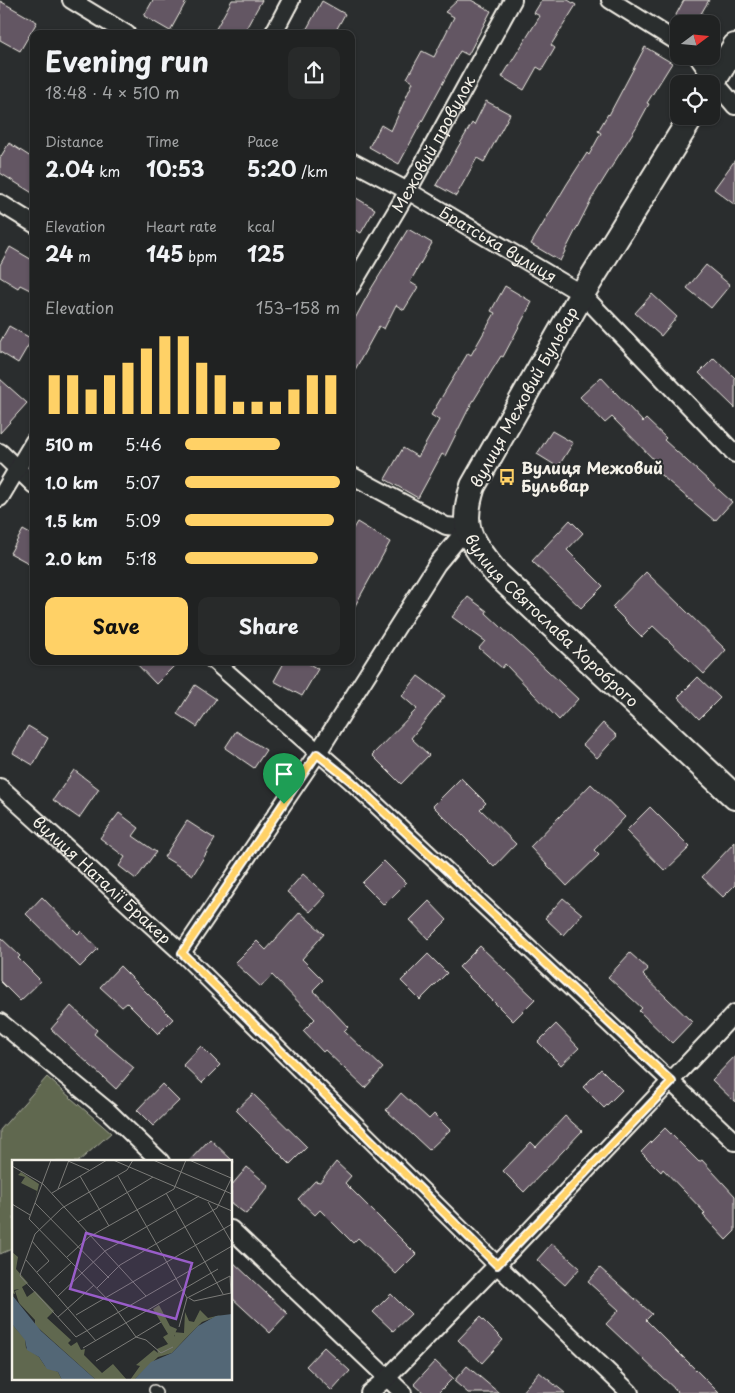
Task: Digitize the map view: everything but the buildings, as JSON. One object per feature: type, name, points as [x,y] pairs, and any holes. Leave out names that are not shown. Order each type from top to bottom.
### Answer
[{"type":"street","points":[[71,0],[120,30]]},
{"type":"street","points":[[275,30],[291,0]]},
{"type":"street","name":"Межовий провулок","points":[[355,280],[408,191],[513,0]]},
{"type":"street","points":[[610,0],[670,37]]},
{"type":"street","points":[[717,75],[735,46]]},
{"type":"street","points":[[720,91],[735,106]]},
{"type":"street","name":"вулиця Межовий Бульвар","points":[[467,528],[465,508],[473,486],[582,294],[686,125]]},
{"type":"street","name":"Братська вулиця","points":[[355,163],[408,191],[582,294],[735,454]]},
{"type":"street","points":[[0,202],[30,221]]},
{"type":"street","points":[[0,498],[30,447]]},
{"type":"street","points":[[0,452],[30,481]]},
{"type":"street","name":"вулиця Святослава Хороброго","points":[[355,477],[446,526],[467,528],[478,551],[496,573],[735,797]]},
{"type":"street","points":[[182,953],[317,754],[437,564],[467,528]]},
{"type":"street","points":[[218,665],[317,754],[359,788],[735,1142]]},
{"type":"street","name":"вулиця Наталії Бракер","points":[[0,787],[182,953],[497,1265],[630,1393]]},
{"type":"street","points":[[369,1393],[387,1378],[497,1265],[672,1082],[735,1013]]},
{"type":"street","points":[[0,1022],[109,1112],[159,1160]]},
{"type":"street","points":[[232,1230],[403,1393]]},
{"type":"green space","points":[[47,1077],[111,1133],[80,1160],[12,1160],[12,1249],[0,1254],[0,1130]]},
{"type":"place","name":"Вулиця Межовий Бульвар","points":[[507,477]]},
{"type":"route","points":[[317,754],[351,781],[672,1082],[497,1265],[182,953],[284,804],[317,754]]}]
